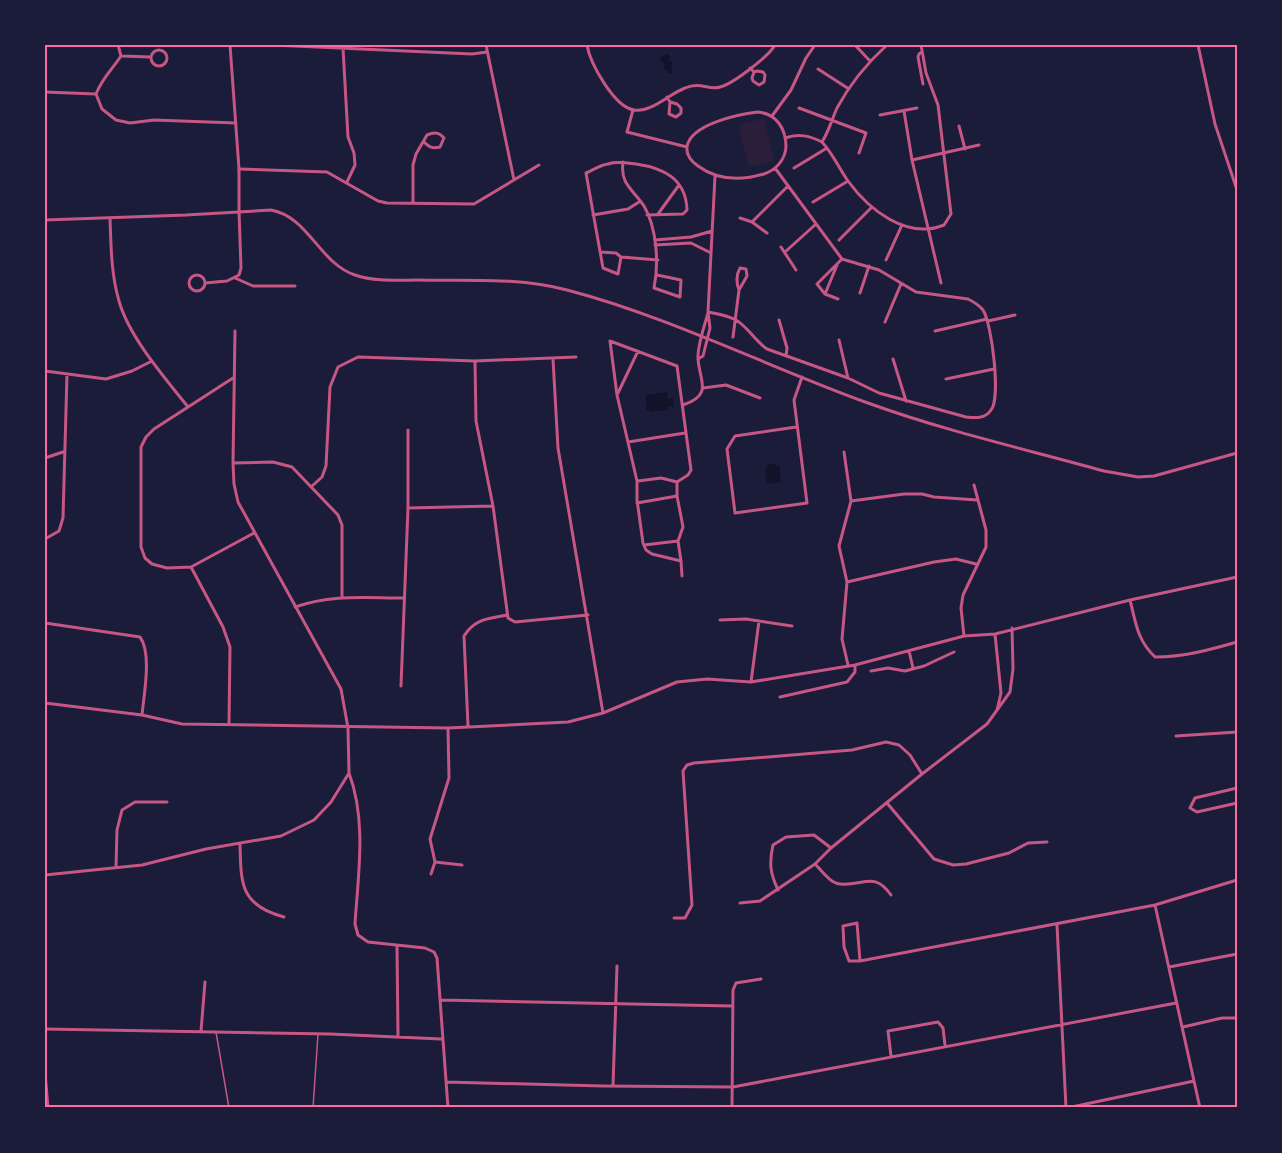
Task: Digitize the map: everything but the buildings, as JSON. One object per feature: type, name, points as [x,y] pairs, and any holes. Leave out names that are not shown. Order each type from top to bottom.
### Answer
[{"type":"street","points":[[118,45],[121,56],[112,70],[103,77],[96,94],[102,109],[116,120],[130,123],[154,120],[236,123]]},
{"type":"street","points":[[205,283],[235,278],[239,275],[241,268],[239,169],[230,45]]},
{"type":"street","points":[[272,45],[472,54],[487,52]]},
{"type":"street","points":[[486,45],[514,180]]},
{"type":"street","points":[[586,45],[588,55],[606,86],[628,108],[633,110],[641,110],[685,88],[699,84],[713,88],[721,87],[767,56],[775,45]]},
{"type":"street","points":[[772,116],[791,90],[806,58],[815,45]]},
{"type":"street","points":[[855,45],[870,61]]},
{"type":"street","points":[[822,142],[831,120],[849,89],[870,61],[887,45]]},
{"type":"street","points":[[785,138],[801,135],[813,137],[822,142],[848,181],[872,207],[887,218],[919,229],[944,225],[951,214],[944,154],[936,98],[926,73],[921,45]]},
{"type":"street","points":[[1198,45],[1215,124],[1237,190]]},
{"type":"street","points":[[343,48],[348,137],[354,153],[355,165],[347,182]]},
{"type":"street","points":[[159,50],[164,51],[167,58],[164,64],[157,67],[151,62],[150,57],[152,53],[159,50]]},
{"type":"street","points":[[922,52],[918,57],[923,84]]},
{"type":"street","points":[[121,56],[150,57]]},
{"type":"street","points":[[750,68],[754,72]]},
{"type":"street","points":[[818,69],[849,89]]},
{"type":"street","points":[[754,72],[763,72],[765,79],[762,84],[759,85],[753,81],[754,72]]},
{"type":"street","points":[[45,92],[96,94]]},
{"type":"street","points":[[667,97],[670,102],[669,114],[676,117],[681,112],[681,108],[670,102]]},
{"type":"street","points":[[799,108],[866,133],[859,153]]},
{"type":"street","points":[[880,115],[917,108]]},
{"type":"street","points":[[633,110],[627,132],[687,147]]},
{"type":"street","points":[[758,111],[772,116],[780,124],[785,138],[785,153],[782,160],[775,168],[756,176],[743,178],[715,176],[694,163],[688,156],[687,147],[690,138],[698,132],[726,118],[758,111]]},
{"type":"street","points":[[904,111],[912,160],[941,284]]},
{"type":"street","points":[[959,126],[965,149]]},
{"type":"street","points":[[412,203],[413,165],[416,154],[427,135],[435,133],[444,138],[440,147],[435,149],[424,142]]},
{"type":"street","points":[[912,160],[979,145]]},
{"type":"street","points":[[794,168],[827,148]]},
{"type":"street","points":[[623,162],[622,173],[625,183],[640,201],[647,215],[654,240],[658,260],[654,288],[680,297],[681,280],[657,275]]},
{"type":"street","points":[[621,257],[618,274],[603,268],[586,173],[607,164],[623,162],[662,169],[684,193],[687,210],[683,214],[647,215]]},
{"type":"street","points":[[239,169],[327,172],[378,201],[387,203],[474,204],[539,165]]},
{"type":"street","points":[[708,312],[728,316],[743,324],[757,342],[767,349],[848,378],[879,393],[966,417],[977,418],[993,409],[996,399],[994,369],[987,320],[976,303],[968,299],[916,292],[869,266],[842,259],[775,168]]},
{"type":"street","points":[[698,359],[703,356],[710,328],[708,312],[715,176]]},
{"type":"street","points":[[813,202],[848,181]]},
{"type":"street","points":[[658,214],[679,185]]},
{"type":"street","points":[[752,222],[788,186]]},
{"type":"street","points":[[593,215],[628,209],[640,201]]},
{"type":"street","points":[[839,240],[872,207]]},
{"type":"street","points":[[45,219],[186,216],[271,210],[283,212],[292,217],[333,262],[354,274],[380,279],[550,285],[607,302],[708,339],[867,403],[921,421],[1119,474],[1138,477],[1154,476],[1237,453]]},
{"type":"street","points":[[110,218],[113,271],[119,303],[130,326],[152,361],[188,406]]},
{"type":"street","points":[[740,218],[752,222],[766,233]]},
{"type":"street","points":[[785,252],[816,224]]},
{"type":"street","points":[[886,260],[902,225]]},
{"type":"street","points":[[654,240],[691,237],[712,231]]},
{"type":"street","points":[[655,245],[691,243],[711,252]]},
{"type":"street","points":[[781,247],[795,270]]},
{"type":"street","points":[[600,252],[616,253],[621,257],[658,260]]},
{"type":"street","points":[[838,299],[825,294],[817,284],[842,259]]},
{"type":"street","points":[[825,294],[838,264]]},
{"type":"street","points":[[860,293],[869,266]]},
{"type":"street","points":[[733,337],[739,290],[747,276],[746,269],[740,268],[737,272],[736,284],[739,290]]},
{"type":"street","points":[[198,275],[205,283],[202,289],[196,291],[190,289],[188,282],[192,277],[198,275]]},
{"type":"street","points":[[235,278],[253,286],[296,286]]},
{"type":"street","points":[[885,322],[902,284]]},
{"type":"street","points":[[682,405],[697,398],[703,388],[698,359],[708,312]]},
{"type":"street","points":[[934,331],[1016,315]]},
{"type":"street","points":[[779,320],[787,348],[786,357]]},
{"type":"street","points":[[235,331],[233,463],[238,502],[341,689],[348,728],[349,773],[357,793],[360,827],[355,924],[358,935],[368,942],[425,948],[434,952],[437,960],[441,1039],[448,1108]]},
{"type":"street","points":[[839,340],[848,378]]},
{"type":"street","points":[[637,481],[661,478],[677,482],[688,475],[691,470],[677,366],[610,341],[617,394],[637,481],[644,545],[646,550],[652,554],[681,561]]},
{"type":"street","points":[[617,394],[638,351]]},
{"type":"street","points":[[311,487],[322,477],[326,466],[330,387],[338,367],[358,357],[475,361],[576,357]]},
{"type":"street","points":[[553,358],[558,447],[603,713]]},
{"type":"street","points":[[893,359],[906,401]]},
{"type":"street","points":[[45,371],[106,379],[132,371],[152,361]]},
{"type":"street","points":[[475,361],[476,421],[493,506],[508,618],[515,622],[588,615]]},
{"type":"street","points":[[946,379],[994,369]]},
{"type":"street","points":[[45,539],[59,531],[62,525],[67,374]]},
{"type":"street","points":[[796,427],[735,436],[727,449],[735,513],[807,503],[794,400],[801,377]]},
{"type":"street","points":[[233,378],[154,429],[146,437],[141,447],[141,547],[145,558],[152,564],[167,568],[191,567],[255,533]]},
{"type":"street","points":[[703,388],[726,385],[760,398]]},
{"type":"street","points":[[401,686],[408,508],[408,430]]},
{"type":"street","points":[[628,442],[685,433]]},
{"type":"street","points":[[45,458],[64,452]]},
{"type":"street","points":[[844,452],[851,501],[839,546],[847,582],[842,639],[848,666]]},
{"type":"street","points":[[233,463],[273,462],[292,468],[338,515],[342,525],[342,597]]},
{"type":"street","points":[[677,482],[677,496],[683,527],[678,541],[682,576]]},
{"type":"street","points":[[964,636],[961,608],[963,596],[976,564],[986,547],[986,530],[974,485]]},
{"type":"street","points":[[851,501],[904,494],[978,500]]},
{"type":"street","points":[[638,503],[677,496]]},
{"type":"street","points":[[408,508],[493,506]]},
{"type":"street","points":[[644,545],[678,541]]},
{"type":"street","points":[[847,582],[934,562],[956,559],[976,564]]},
{"type":"street","points":[[191,567],[223,627],[230,647],[229,725]]},
{"type":"street","points":[[45,703],[142,714],[182,724],[448,728],[568,722],[603,713],[677,682],[707,679],[751,682],[855,665],[964,636],[995,634],[1130,600],[1237,577]]},
{"type":"street","points":[[295,608],[316,600],[342,597],[404,598]]},
{"type":"street","points":[[1130,600],[1138,635],[1144,647],[1155,657],[1175,657],[1237,642]]},
{"type":"street","points":[[468,726],[464,636],[470,627],[480,621],[507,615]]},
{"type":"street","points":[[720,620],[746,619],[792,626]]},
{"type":"street","points":[[751,682],[759,621]]},
{"type":"street","points":[[45,623],[140,637],[145,644],[146,655],[142,714]]},
{"type":"street","points":[[740,903],[760,901],[815,864],[831,848],[996,715],[1010,692],[1013,669],[1012,628]]},
{"type":"street","points":[[995,634],[1001,693],[996,715]]},
{"type":"street","points":[[909,651],[914,668]]},
{"type":"street","points":[[871,671],[888,668],[905,670],[924,666],[954,652]]},
{"type":"street","points":[[780,697],[847,682],[855,672],[855,665]]},
{"type":"street","points":[[431,874],[435,862],[430,839],[449,778],[448,728]]},
{"type":"street","points":[[1176,736],[1237,732]]},
{"type":"street","points":[[674,918],[685,918],[692,905],[683,771],[687,765],[852,750],[886,742],[899,745],[922,774]]},
{"type":"street","points":[[45,875],[145,865],[206,849],[281,836],[314,820],[331,802],[349,773]]},
{"type":"street","points":[[1237,788],[1195,798],[1190,808],[1197,812],[1237,804]]},
{"type":"street","points":[[116,867],[117,830],[122,810],[135,802],[167,802]]},
{"type":"street","points":[[887,803],[934,859],[953,865],[966,864],[1009,852],[1028,843],[1047,842]]},
{"type":"street","points":[[779,890],[770,873],[769,860],[773,845],[786,837],[814,835],[831,848]]},
{"type":"street","points":[[240,844],[243,885],[250,898],[259,909],[284,917]]},
{"type":"street","points":[[435,862],[462,865]]},
{"type":"street","points":[[815,864],[829,879],[839,884],[877,881],[891,895]]},
{"type":"street","points":[[860,961],[857,923],[843,926],[844,948],[849,961],[860,961],[1057,925],[1155,904],[1237,880]]},
{"type":"street","points":[[1155,904],[1200,1108]]},
{"type":"street","points":[[1057,925],[1067,1108],[1194,1081]]},
{"type":"street","points":[[397,946],[399,1036]]},
{"type":"street","points":[[1169,967],[1237,954]]},
{"type":"street","points":[[613,1086],[617,966]]},
{"type":"street","points":[[732,1108],[733,990],[736,983],[761,979]]},
{"type":"street","points":[[201,1031],[205,982]]},
{"type":"street","points":[[440,1000],[732,1006]]},
{"type":"street","points":[[446,1082],[733,1087],[1176,1003]]},
{"type":"street","points":[[1183,1027],[1222,1018],[1237,1018]]},
{"type":"street","points":[[891,1056],[888,1031],[938,1022],[943,1028],[945,1046]]},
{"type":"street","points":[[45,1029],[318,1033],[441,1039]]},
{"type":"street","points":[[45,1072],[48,1108]]},
{"type":"lane","points":[[216,1031],[229,1108]]},
{"type":"lane","points":[[313,1108],[318,1033]]},
{"type":"shaded area","points":[[667,54],[670,56],[669,61],[672,62],[672,74],[669,74],[663,67],[665,65],[663,62],[660,61],[660,58]]},
{"type":"shaded area","points":[[764,120],[774,159],[751,167],[738,127]]},
{"type":"shaded area","points":[[667,392],[668,399],[673,398],[674,407],[650,412],[646,410],[646,395]]},
{"type":"shaded area","points":[[776,464],[776,467],[779,466],[781,482],[767,484],[765,469],[767,465]]}]
